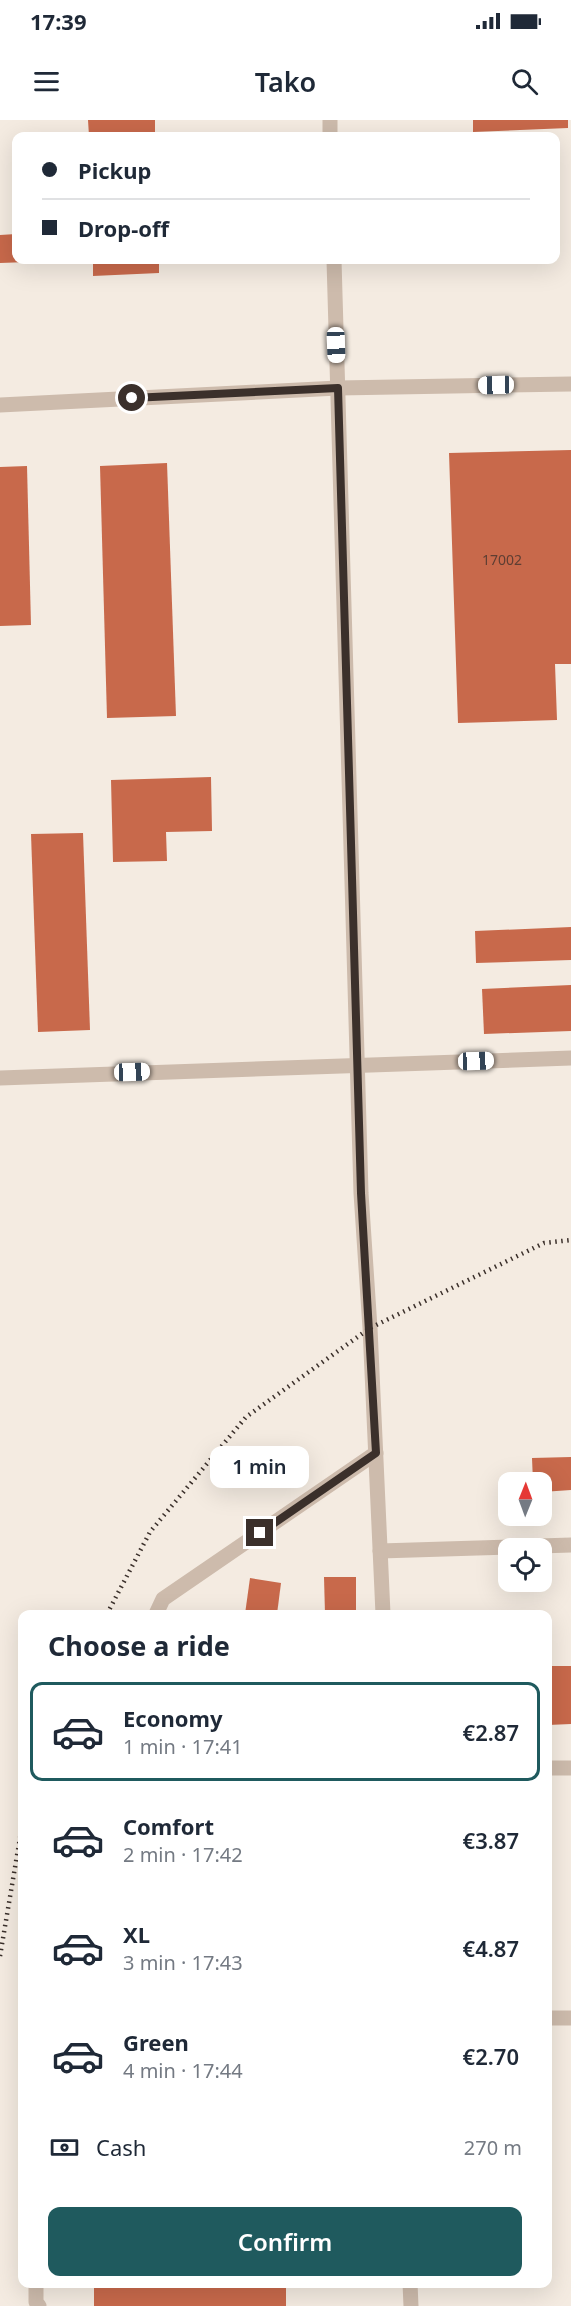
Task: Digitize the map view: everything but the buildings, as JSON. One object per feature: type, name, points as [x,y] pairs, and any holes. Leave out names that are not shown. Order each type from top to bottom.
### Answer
[{"type":"lane","points":[[334,264],[361,1193],[383,1610]]},
{"type":"lane","points":[[0,405],[338,388],[571,384]]},
{"type":"lane","points":[[0,1078],[571,1058]]},
{"type":"lane","points":[[158,1610],[164,1599],[376,1453]]},
{"type":"lane","points":[[380,1551],[571,1545]]},
{"type":"lane","points":[[552,1768],[571,1768]]},
{"type":"lane","points":[[552,2018],[571,2018]]},
{"type":"lane","points":[[36,2288],[36,2302],[39,2306]]},
{"type":"lane","points":[[410,2288],[411,2306]]},
{"type":"railway","points":[[109,1610],[150,1532],[246,1417],[370,1328],[544,1243],[571,1240]]},
{"type":"railway","points":[[0,1956],[18,1850]]},
{"type":"route","points":[[132,398],[338,388],[361,1193],[376,1453],[260,1533]]}]
